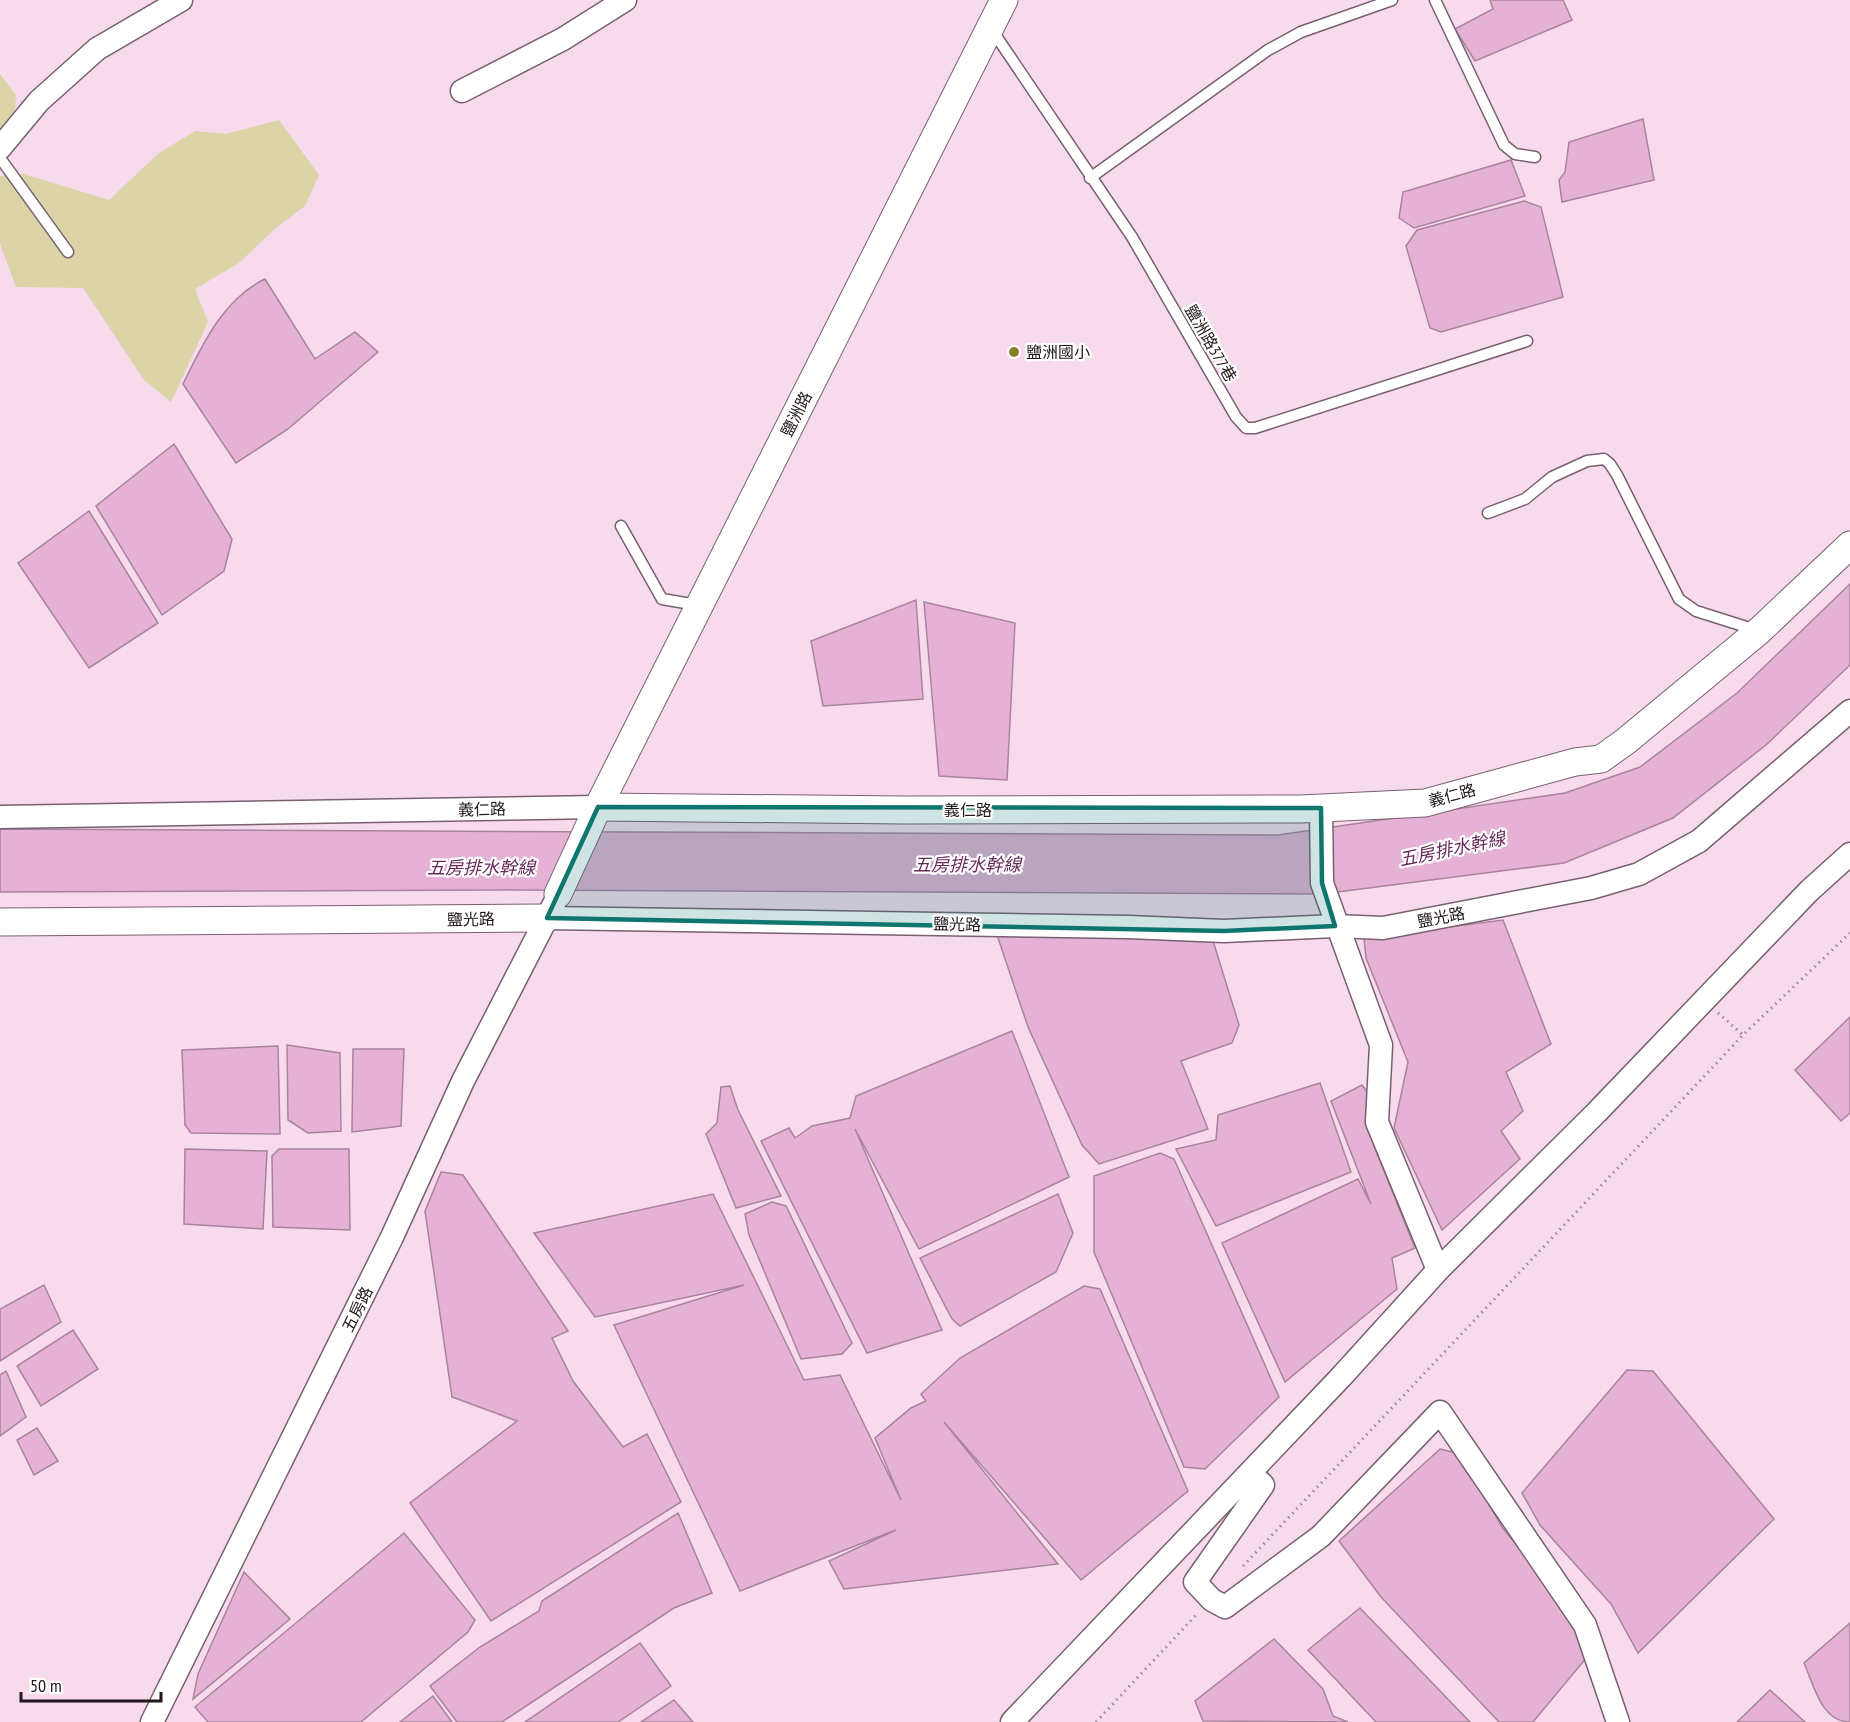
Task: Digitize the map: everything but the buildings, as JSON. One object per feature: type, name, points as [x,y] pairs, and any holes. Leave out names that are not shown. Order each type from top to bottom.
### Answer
[{"type":"street","points":[[0,148],[39,101],[97,49],[181,0]]},
{"type":"street","points":[[462,91],[563,39],[625,0]]},
{"type":"street","name":"鹽洲路","points":[[552,906],[593,818],[1004,0]]},
{"type":"street","name":"義仁路","points":[[0,817],[593,818],[904,810],[1321,816],[1425,803],[1575,762],[1601,759],[1759,631],[1850,545]]},
{"type":"street","name":"鹽光路","points":[[0,922],[552,906],[1224,931],[1335,926],[1383,928],[1591,888],[1639,874],[1699,841],[1850,711]]},
{"type":"street","points":[[1321,816],[1322,883],[1335,926],[1381,1045],[1377,1122],[1438,1270]]},
{"type":"street","points":[[1012,1722],[1250,1473],[1438,1270],[1597,1112],[1809,891],[1850,854]]},
{"type":"street","name":"五房路","points":[[153,1722],[392,1238],[463,1081],[552,906]]},
{"type":"street","points":[[1250,1473],[1263,1485],[1195,1582],[1212,1599],[1225,1607],[1321,1536],[1440,1412],[1585,1625],[1617,1722]]},
{"type":"lane","points":[[1090,178],[1268,50],[1301,32],[1392,0]]},
{"type":"lane","points":[[1435,0],[1504,145],[1515,154],[1535,157]]},
{"type":"lane","name":"鹽洲路377巷","points":[[990,27],[1132,237],[1236,417],[1246,428],[1255,428],[1527,341]]},
{"type":"lane","points":[[0,158],[68,252]]},
{"type":"lane","points":[[1488,513],[1525,498],[1552,477],[1587,462],[1604,459],[1617,475],[1679,599],[1686,607],[1759,631]]},
{"type":"lane","points":[[621,526],[662,599],[700,606]]},
{"type":"path","points":[[1236,1574],[1743,1035],[1850,933]]},
{"type":"path","points":[[1704,1000],[1743,1035]]},
{"type":"path","points":[[1096,1722],[1212,1599]]},
{"type":"highlighted area","points":[[598,807],[1321,808],[1322,883],[1335,926],[1224,931],[547,918]]},
{"type":"shaded area","points":[[0,74],[16,95],[14,125],[0,138]]},
{"type":"shaded area","points":[[279,120],[319,175],[305,206],[276,228],[239,263],[195,289],[208,322],[171,402],[144,380],[83,288],[16,287],[0,244],[0,176],[24,174],[109,200],[159,153],[195,131],[226,134]]},
{"type":"water","points":[[1490,0],[1563,0],[1572,20],[1475,61],[1455,29],[1493,9]]},
{"type":"water","points":[[1643,119],[1654,180],[1562,202],[1559,180],[1565,172],[1569,142]]},
{"type":"water","points":[[1511,160],[1525,196],[1414,228],[1399,218],[1403,192]]},
{"type":"water","points":[[1524,201],[1541,207],[1563,297],[1441,332],[1430,328],[1406,246],[1417,230]]},
{"type":"water","points":[[265,279],[315,359],[355,332],[378,352],[288,429],[236,463],[183,384],[206,339],[226,310],[250,287]]},
{"type":"water","points":[[174,444],[232,539],[224,571],[162,615],[96,506]]},
{"type":"water","points":[[89,511],[158,623],[89,668],[18,563]]},
{"type":"water","name":"五房排水幹線","points":[[1850,584],[1850,665],[1766,745],[1673,818],[1564,863],[1322,894],[503,890],[0,892],[0,829],[1278,835],[1565,793],[1640,767],[1737,693]]},
{"type":"water","points":[[916,600],[923,699],[823,706],[811,641]]},
{"type":"water","points":[[924,602],[1015,623],[1007,780],[939,776]]},
{"type":"water","points":[[1503,920],[1551,1044],[1506,1072],[1523,1111],[1501,1131],[1520,1159],[1442,1230],[1394,1128],[1408,1062],[1366,958],[1364,938]]},
{"type":"water","points":[[1210,931],[1239,1025],[1232,1043],[1181,1061],[1208,1129],[1099,1164],[1082,1145],[1028,1027],[997,935]]},
{"type":"water","points":[[1850,1017],[1850,1113],[1841,1121],[1795,1070]]},
{"type":"water","points":[[1012,1031],[1069,1177],[919,1249],[855,1129],[942,1330],[867,1353],[761,1141],[789,1128],[795,1138],[812,1126],[850,1118],[856,1096]]},
{"type":"water","points":[[287,1045],[340,1053],[341,1131],[308,1133],[288,1120]]},
{"type":"water","points":[[278,1046],[280,1134],[191,1133],[185,1125],[182,1050]]},
{"type":"water","points":[[353,1049],[404,1049],[401,1126],[352,1132]]},
{"type":"water","points":[[1320,1083],[1351,1172],[1216,1226],[1176,1149],[1216,1140],[1218,1115]]},
{"type":"water","points":[[1362,1085],[1370,1096],[1366,1126],[1415,1248],[1392,1258],[1397,1289],[1285,1382],[1222,1243],[1358,1179],[1371,1204],[1331,1101]]},
{"type":"water","points":[[730,1086],[738,1110],[781,1196],[736,1208],[706,1134],[717,1123],[721,1087]]},
{"type":"water","points":[[185,1149],[267,1151],[263,1229],[184,1224]]},
{"type":"water","points":[[279,1149],[349,1149],[350,1230],[273,1227],[272,1156]]},
{"type":"water","points":[[1160,1153],[1174,1159],[1279,1397],[1205,1469],[1184,1467],[1094,1252],[1094,1176]]},
{"type":"water","points":[[441,1172],[463,1175],[568,1331],[552,1338],[573,1381],[623,1447],[647,1434],[681,1502],[491,1621],[410,1503],[517,1421],[452,1397],[425,1211]]},
{"type":"water","points":[[713,1194],[804,1380],[840,1375],[901,1500],[875,1438],[911,1408],[926,1401],[921,1394],[960,1358],[1084,1286],[1100,1289],[1188,1491],[1081,1580],[944,1422],[1058,1564],[844,1589],[829,1561],[896,1530],[740,1591],[614,1325],[744,1285],[595,1317],[534,1233]]},
{"type":"water","points":[[1058,1194],[1073,1233],[1056,1272],[960,1326],[952,1319],[920,1258]]},
{"type":"water","points":[[772,1202],[786,1206],[852,1343],[842,1354],[801,1359],[749,1235],[745,1214]]},
{"type":"water","points":[[44,1285],[61,1322],[0,1361],[0,1309]]},
{"type":"water","points":[[73,1330],[98,1369],[41,1406],[17,1366]]},
{"type":"water","points":[[1627,1370],[1653,1371],[1774,1519],[1638,1653],[1611,1604],[1540,1525],[1522,1493]]},
{"type":"water","points":[[6,1371],[26,1417],[0,1436],[0,1375]]},
{"type":"water","points":[[37,1428],[58,1461],[34,1475],[17,1440]]},
{"type":"water","points":[[1440,1449],[1460,1454],[1502,1527],[1597,1645],[1533,1722],[1499,1722],[1381,1597],[1339,1541]]},
{"type":"water","points":[[678,1513],[712,1593],[674,1608],[502,1722],[457,1722],[430,1686],[480,1647],[539,1611],[542,1601]]},
{"type":"water","points":[[404,1533],[475,1620],[468,1632],[361,1722],[208,1722],[195,1707]]},
{"type":"water","points":[[244,1572],[290,1619],[193,1699],[198,1674]]},
{"type":"water","points":[[1360,1608],[1470,1722],[1376,1722],[1308,1650]]},
{"type":"water","points":[[1850,1623],[1850,1722],[1832,1716],[1825,1709],[1804,1663]]},
{"type":"water","points":[[1274,1639],[1323,1689],[1333,1716],[1348,1722],[1203,1721],[1195,1701]]},
{"type":"water","points":[[640,1643],[671,1686],[618,1722],[525,1722]]},
{"type":"water","points":[[1770,1690],[1805,1722],[1737,1722]]},
{"type":"water","points":[[433,1696],[452,1722],[400,1722]]},
{"type":"water","points":[[674,1700],[693,1722],[641,1722]]},
{"type":"place","name":"鹽洲國小","points":[[1014,352]]}]
